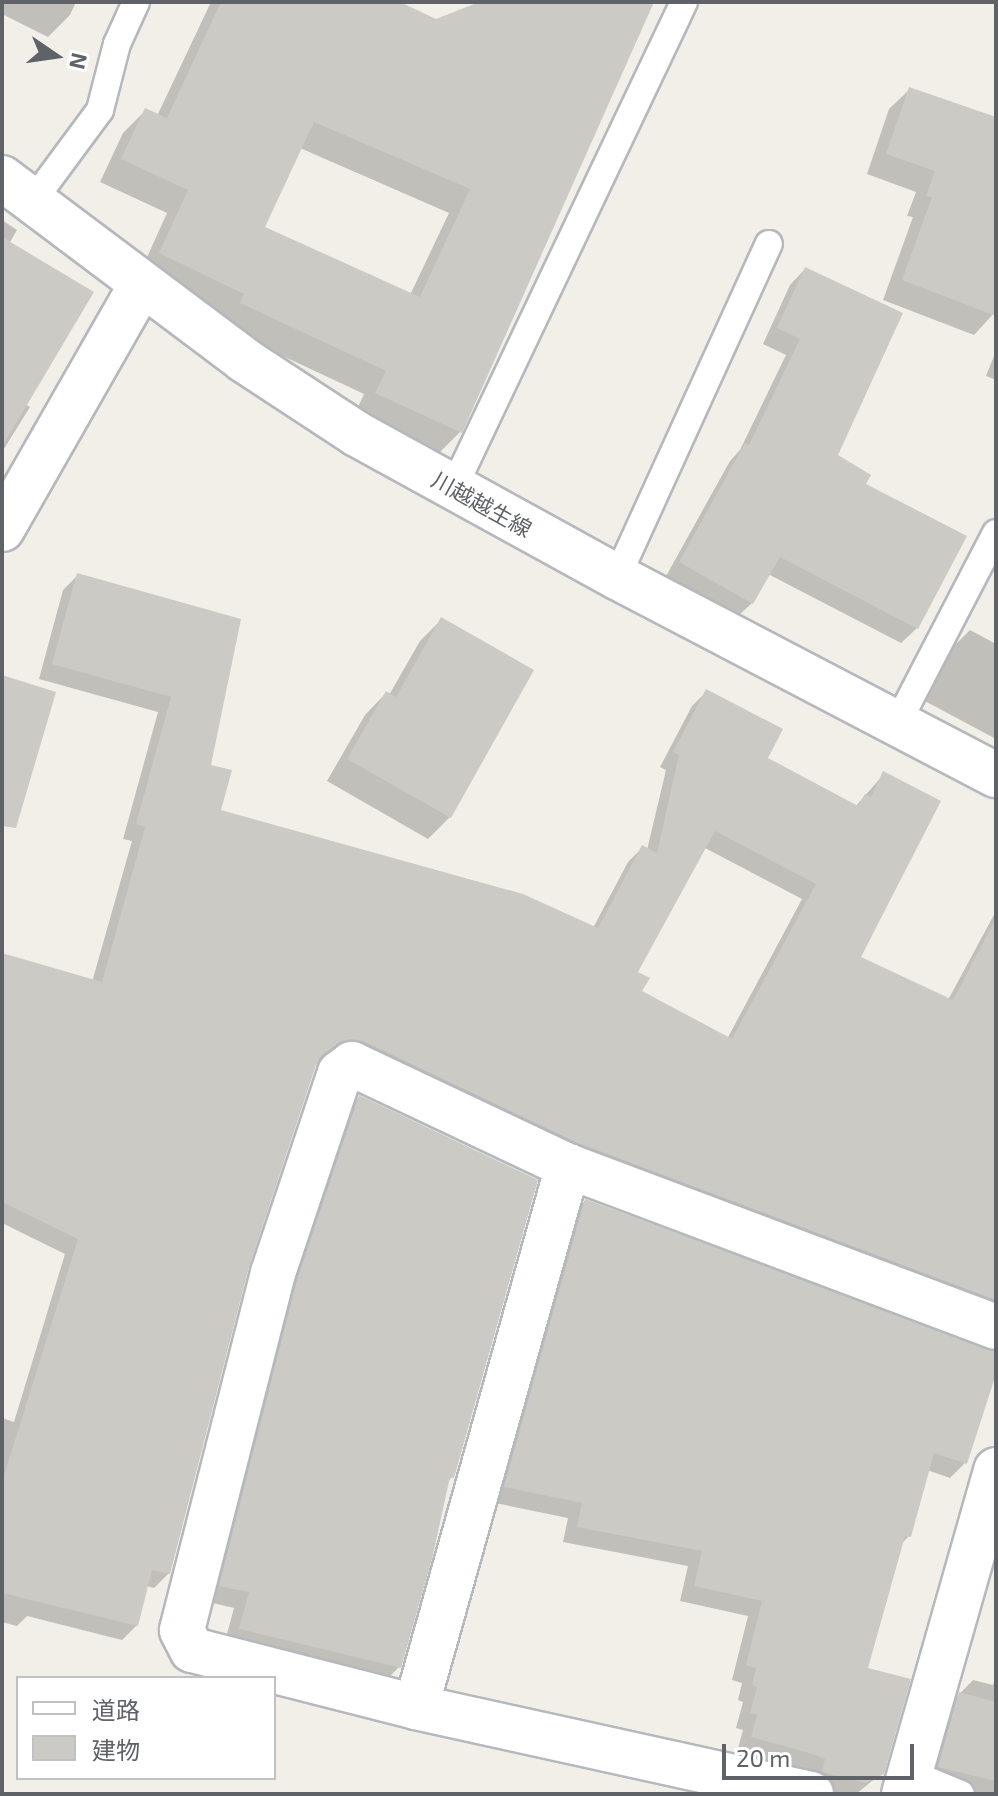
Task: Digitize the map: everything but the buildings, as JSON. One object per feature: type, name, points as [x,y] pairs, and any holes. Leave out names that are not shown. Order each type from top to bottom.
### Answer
[{"type":"street","name":"川越越生線","points":[[17,190],[244,360],[344,426],[617,577],[996,775]]},
{"type":"street","points":[[2,529],[142,284]]},
{"type":"street","points":[[811,1794],[416,1707],[192,1650],[182,1630],[273,1273],[340,1073],[352,1064],[568,1166],[996,1327]]},
{"type":"street","points":[[416,1707],[568,1166]]},
{"type":"street","points":[[907,1784],[996,1470]]},
{"type":"lane","points":[[17,190],[100,110],[117,44],[136,2]]},
{"type":"lane","points":[[453,489],[684,2]]},
{"type":"lane","points":[[617,577],[769,244]]},
{"type":"lane","points":[[897,724],[996,533]]},
{"type":"lane","points":[[907,1784],[961,1794]]}]
